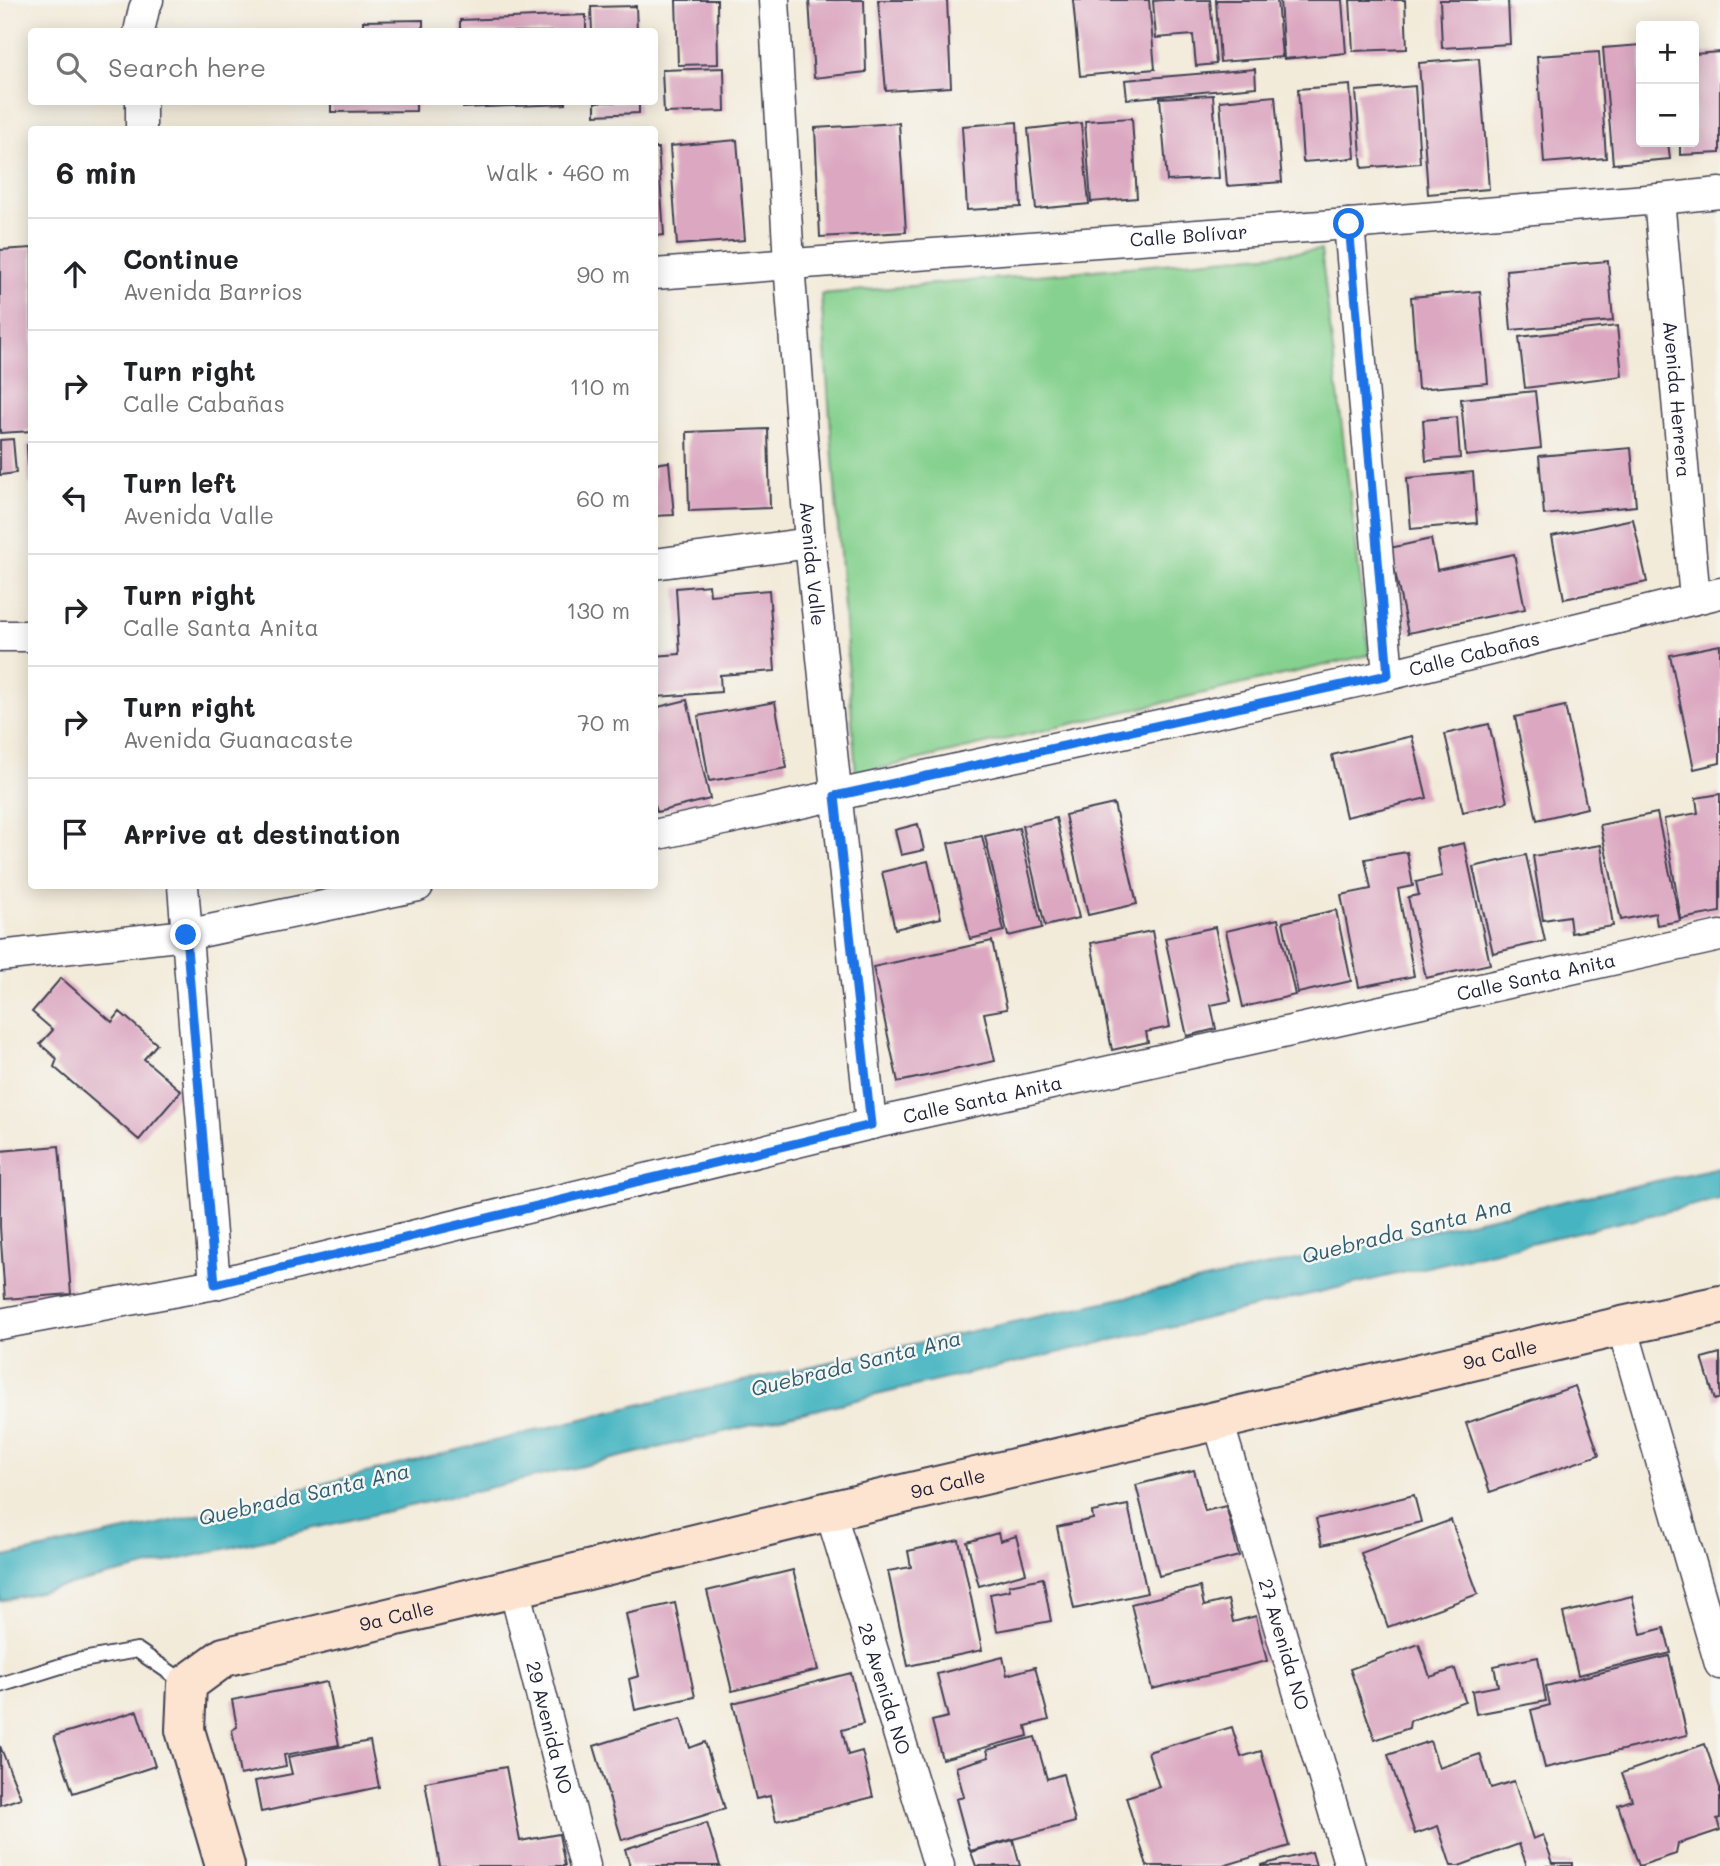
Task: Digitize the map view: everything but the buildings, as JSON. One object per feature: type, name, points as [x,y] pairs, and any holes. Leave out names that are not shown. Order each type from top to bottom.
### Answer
[{"type":"street","points":[[140,28],[148,0]]},
{"type":"street","name":"Avenida Valle","points":[[774,0],[789,263],[810,543],[871,1125]]},
{"type":"street","points":[[141,105],[141,126]]},
{"type":"street","name":"Calle Bolívar","points":[[658,274],[1349,224],[1720,193]]},
{"type":"street","name":"Avenida Herrera","points":[[1659,199],[1707,596]]},
{"type":"street","points":[[1349,224],[1388,675]]},
{"type":"street","points":[[658,563],[810,543]]},
{"type":"street","name":"Calle Cabañas","points":[[658,834],[1388,675],[1707,596]]},
{"type":"street","points":[[0,636],[28,636]]},
{"type":"street","points":[[183,889],[215,1284]]},
{"type":"street","points":[[0,956],[186,935],[404,889]]},
{"type":"street","name":"Calle Santa Anita","points":[[0,1324],[215,1284],[871,1125],[1720,936]]},
{"type":"street","name":"9a Calle","points":[[187,1684],[224,1657],[830,1511],[1720,1305]]},
{"type":"street","points":[[1622,1326],[1720,1664]]},
{"type":"street","name":"27 Avenida NO","points":[[1218,1421],[1350,1866]]},
{"type":"street","name":"28 Avenida NO","points":[[830,1511],[939,1866]]},
{"type":"street","name":"29 Avenida NO","points":[[514,1588],[585,1866]]},
{"type":"street","points":[[187,1684],[185,1730],[226,1866]]},
{"type":"lane","points":[[0,1685],[77,1661],[137,1650],[187,1684]]},
{"type":"green space","points":[[1321,250],[1369,655],[856,774],[821,294]]},
{"type":"water","name":"Quebrada Santa Ana","points":[[1720,1167],[1720,1199],[0,1601],[0,1558],[185,1518],[662,1399]]},
{"type":"route","points":[[186,935],[215,1284],[871,1125],[835,796],[1388,675],[1349,224]]}]
